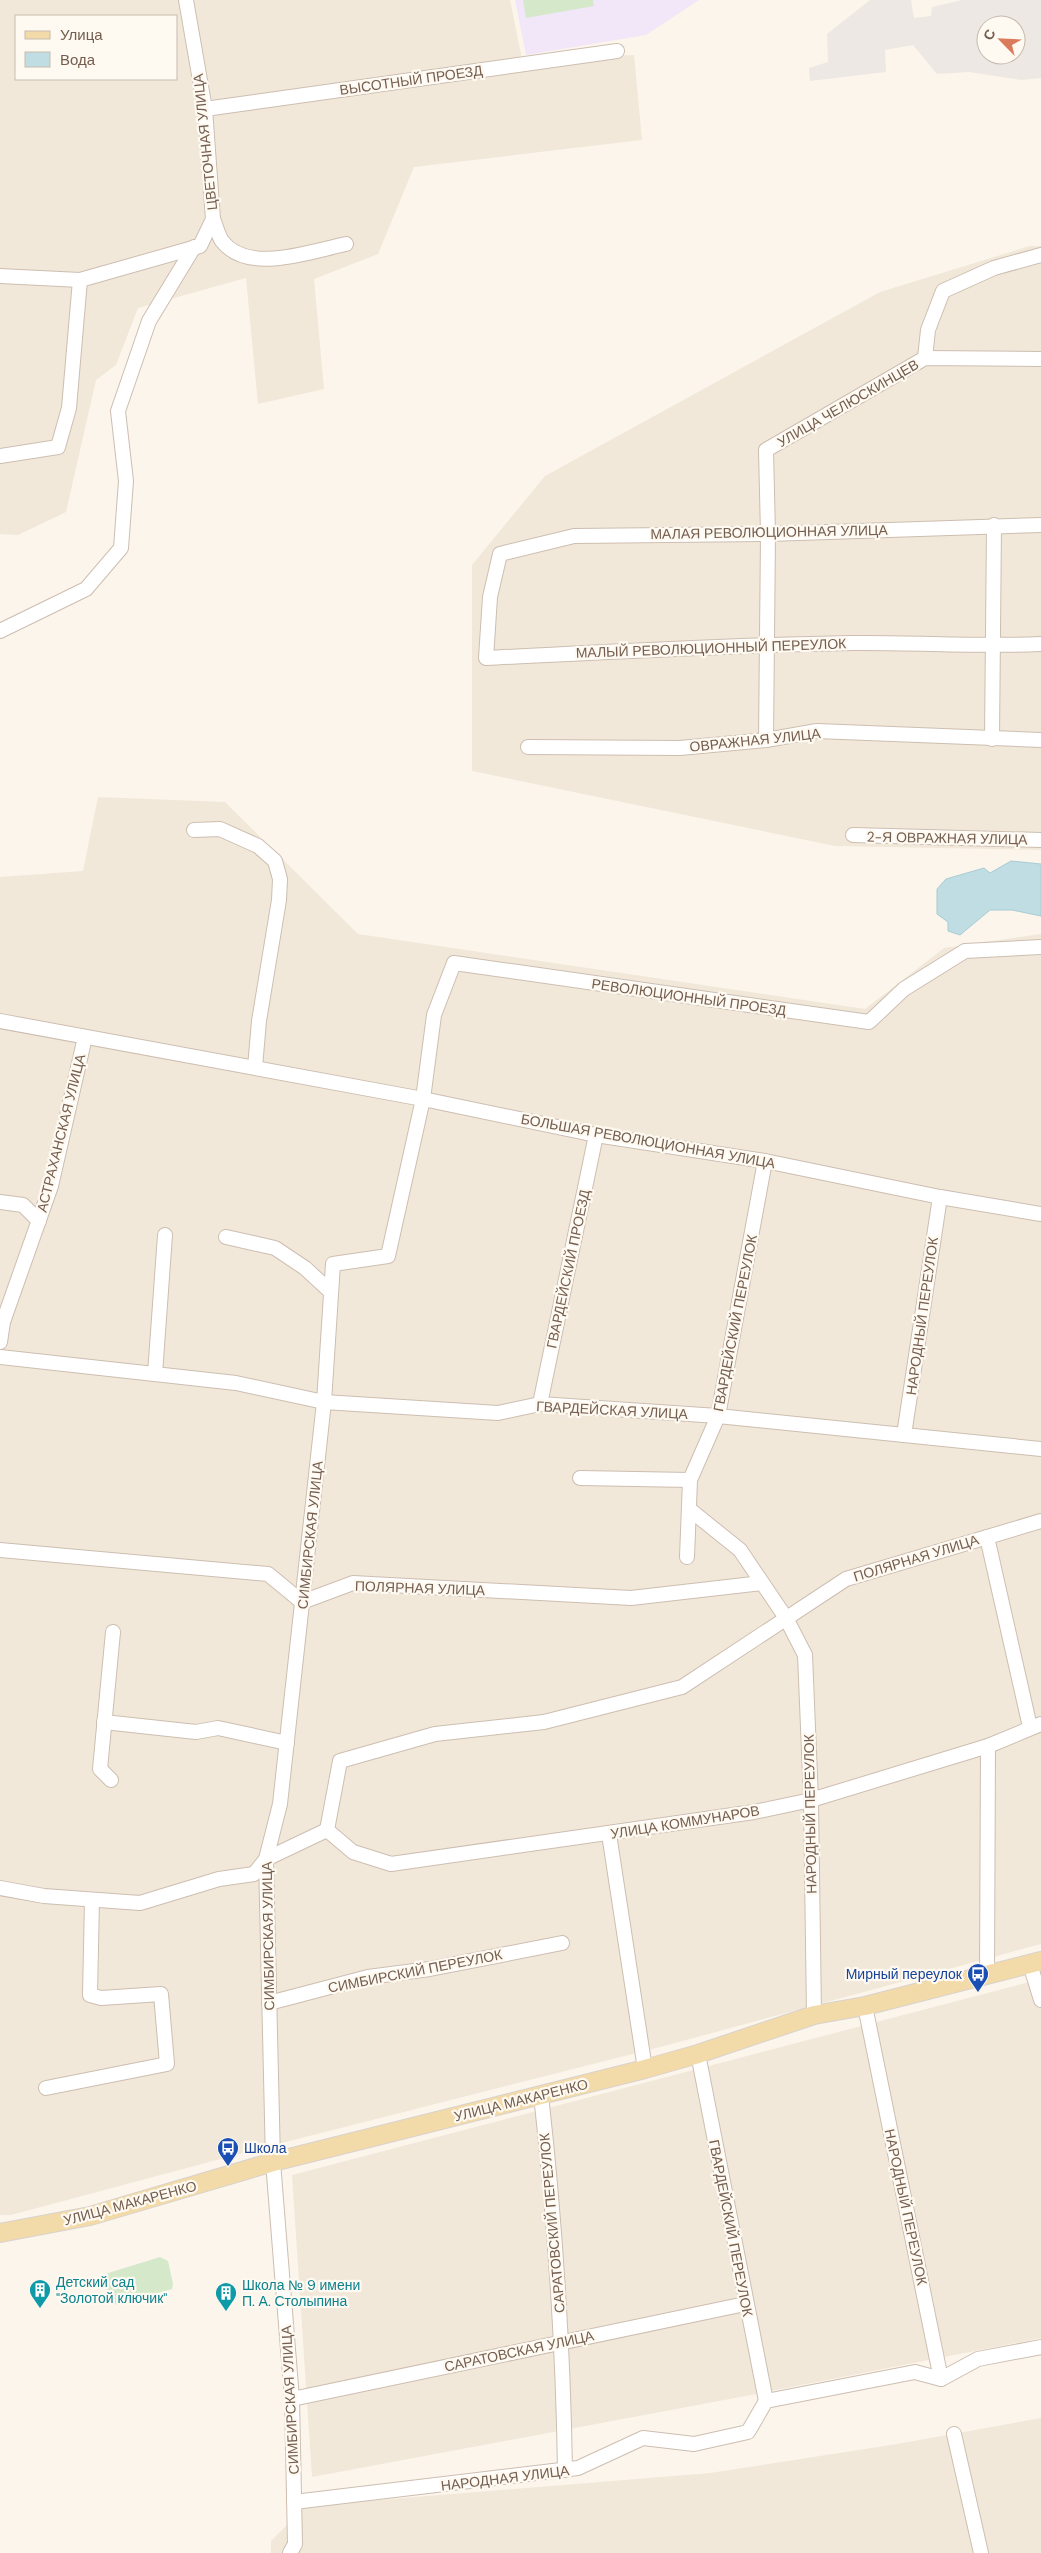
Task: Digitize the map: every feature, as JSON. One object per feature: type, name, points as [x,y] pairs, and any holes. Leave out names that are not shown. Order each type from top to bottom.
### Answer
[{"type":"main road","name":"УЛИЦА МАКАРЕНКО","points":[[0,2233],[90,2216],[273,2162],[645,2069],[698,2054],[814,2015],[865,2006],[1036,1962]]},
{"type":"street","name":"ЦВЕТОЧНАЯ УЛИЦА","points":[[186,0],[205,109],[213,219],[200,246],[194,247]]},
{"type":"street","name":"ВЫСОТНЫЙ ПРОЕЗД","points":[[205,109],[617,51]]},
{"type":"street","points":[[213,219],[222,241],[242,256],[267,260],[346,244]]},
{"type":"street","points":[[0,276],[80,280],[194,247]]},
{"type":"street","points":[[0,631],[86,589],[121,548],[126,481],[118,411],[149,321],[194,247]]},
{"type":"street","points":[[925,358],[928,330],[943,291],[994,268],[1041,255]]},
{"type":"street","points":[[0,456],[58,447],[69,408],[80,280]]},
{"type":"street","name":"УЛИЦА ЧЕЛЮСКИНЦЕВ","points":[[766,740],[765,644],[768,534],[766,450],[925,358],[1041,359]]},
{"type":"street","points":[[992,739],[991,646],[994,525]]},
{"type":"street","name":"МАЛАЯ РЕВОЛЮЦИОННАЯ УЛИЦА","points":[[500,554],[574,536],[768,534],[994,525],[1041,525]]},
{"type":"street","name":"МАЛЫЙ РЕВОЛЮЦИОННЫЙ ПЕРЕУЛОК","points":[[500,554],[490,597],[486,658],[765,644],[885,642],[991,646],[1041,644]]},
{"type":"street","name":"ОВРАЖНАЯ УЛИЦА","points":[[528,747],[680,748],[766,740],[817,731],[1041,740]]},
{"type":"street","points":[[194,830],[220,829],[258,846],[275,861],[280,879],[279,900],[259,1021],[256,1067]]},
{"type":"street","name":"2-Я ОВРАЖНАЯ УЛИЦА","points":[[852,835],[1041,840]]},
{"type":"street","name":"РЕВОЛЮЦИОННЫЙ ПРОЕЗД","points":[[424,1099],[434,1015],[454,963],[869,1022],[904,989],[965,951],[1041,946]]},
{"type":"street","name":"БОЛЬШАЯ РЕВОЛЮЦИОННАЯ УЛИЦА","points":[[0,1020],[424,1099],[596,1135],[765,1161],[940,1197],[1041,1214]]},
{"type":"street","name":"АСТРАХАНСКАЯ УЛИЦА","points":[[0,1342],[2,1322],[51,1186],[85,1037]]},
{"type":"street","name":"СИМБИРСКАЯ УЛИЦА","points":[[290,2553],[295,2544],[292,2399],[273,2162],[266,1859],[280,1804],[287,1743],[324,1402],[333,1264],[388,1256],[424,1099]]},
{"type":"street","name":"ГВАРДЕЙСКИЙ ПРОЕЗД","points":[[540,1404],[596,1135]]},
{"type":"street","name":"ГВАРДЕЙСКИЙ ПЕРЕУЛОК","points":[[687,1557],[690,1480],[718,1416],[765,1161]]},
{"type":"street","name":"НАРОДНЫЙ ПЕРЕУЛОК","points":[[904,1435],[940,1197]]},
{"type":"street","points":[[0,1202],[23,1205],[39,1221]]},
{"type":"street","points":[[155,1374],[165,1235]]},
{"type":"street","points":[[226,1238],[275,1248],[305,1268],[331,1292]]},
{"type":"street","name":"ГВАРДЕЙСКАЯ УЛИЦА","points":[[0,1357],[236,1383],[324,1402],[498,1413],[540,1404],[718,1416],[1041,1449]]},
{"type":"street","points":[[580,1478],[690,1480]]},
{"type":"street","name":"НАРОДНЫЙ ПЕРЕУЛОК","points":[[689,1509],[740,1550],[786,1618],[806,1655],[811,1800],[814,2015]]},
{"type":"street","name":"ПОЛЯРНАЯ УЛИЦА","points":[[327,1830],[340,1761],[435,1734],[544,1722],[682,1687],[846,1579],[1041,1521]]},
{"type":"street","points":[[987,1537],[1035,1725]]},
{"type":"street","points":[[0,1550],[268,1574],[302,1602]]},
{"type":"street","name":"ПОЛЯРНАЯ УЛИЦА","points":[[302,1602],[353,1583],[631,1598],[762,1583]]},
{"type":"street","points":[[111,1780],[100,1769],[112,1632]]},
{"type":"street","points":[[104,1722],[196,1732],[218,1728],[287,1743]]},
{"type":"street","name":"УЛИЦА КОММУНАРОВ","points":[[327,1830],[353,1852],[391,1864],[609,1834],[754,1812],[811,1800],[988,1746],[1035,1725]]},
{"type":"street","points":[[987,1975],[988,1746]]},
{"type":"street","points":[[0,1888],[44,1896],[140,1903],[219,1879],[254,1874],[266,1859],[327,1830]]},
{"type":"street","points":[[609,1834],[645,2069]]},
{"type":"street","points":[[46,2088],[167,2064],[161,1994],[101,1998],[90,1995],[92,1900]]},
{"type":"street","name":"СИМБИРСКИЙ ПЕРЕУЛОК","points":[[269,2003],[368,1977],[430,1969],[562,1943]]},
{"type":"street","points":[[1036,1962],[1041,2000]]},
{"type":"street","name":"НАРОДНЫЙ ПЕРЕУЛОК","points":[[865,2006],[941,2379]]},
{"type":"street","name":"ГВАРДЕЙСКИЙ ПЕРЕУЛОК","points":[[698,2054],[745,2304],[766,2401]]},
{"type":"street","name":"САРАТОВСКИЙ ПЕРЕУЛОК","points":[[541,2095],[551,2185],[562,2342],[565,2470]]},
{"type":"street","name":"САРАТОВСКАЯ УЛИЦА","points":[[292,2399],[745,2304]]},
{"type":"street","points":[[766,2401],[915,2372],[941,2379],[978,2359],[1041,2348]]},
{"type":"street","name":"НАРОДНАЯ УЛИЦА","points":[[294,2502],[578,2468],[643,2438],[694,2444],[748,2432],[766,2401]]},
{"type":"street","points":[[954,2434],[981,2553]]},
{"type":"shaded area","points":[[0,0],[510,0],[522,59],[634,55],[642,140],[414,167],[378,254],[314,279],[324,389],[258,404],[246,278],[138,308],[116,365],[96,380],[66,512],[18,535],[0,534]]},
{"type":"shaded area","points":[[515,0],[699,0],[646,35],[526,55]]},
{"type":"shaded area","points":[[870,0],[911,0],[914,18],[931,16],[932,7],[962,0],[1041,0],[1041,78],[1021,80],[969,72],[937,74],[913,45],[885,50],[886,72],[810,81],[809,68],[828,62],[827,34]]},
{"type":"shaded area","points":[[1030,246],[1041,246],[1041,850],[835,846],[472,771],[472,565],[545,476],[880,292]]},
{"type":"shaded area","points":[[98,797],[225,802],[358,934],[865,1009],[944,948],[1041,934],[1041,1944],[664,2046],[258,2149],[11,2215],[0,2215],[0,877],[83,871]]},
{"type":"shaded area","points":[[1041,1979],[1041,2338],[751,2395],[312,2477],[292,2175]]},
{"type":"shaded area","points":[[1041,2418],[1041,2553],[271,2553],[271,2541],[306,2506],[710,2473],[897,2444]]},
{"type":"green space","points":[[523,0],[593,0],[594,6],[526,18]]},
{"type":"green space","points":[[160,2257],[168,2261],[173,2284],[172,2289],[117,2305],[109,2300],[104,2279],[105,2274]]},
{"type":"water","points":[[1011,861],[1041,864],[1041,916],[1012,910],[990,910],[960,935],[948,931],[948,922],[937,914],[937,889],[946,879],[984,868],[990,873]]},
{"type":"place","name":"Мирный переулок","points":[[978,1993]]},
{"type":"place","name":"Школа","points":[[228,2167]]},
{"type":"place","name":"Детский сад \"Золотой ключик\"","points":[[40,2309]]},
{"type":"place","name":"Школа № 9 имени П. А. Столыпина","points":[[226,2312]]}]
